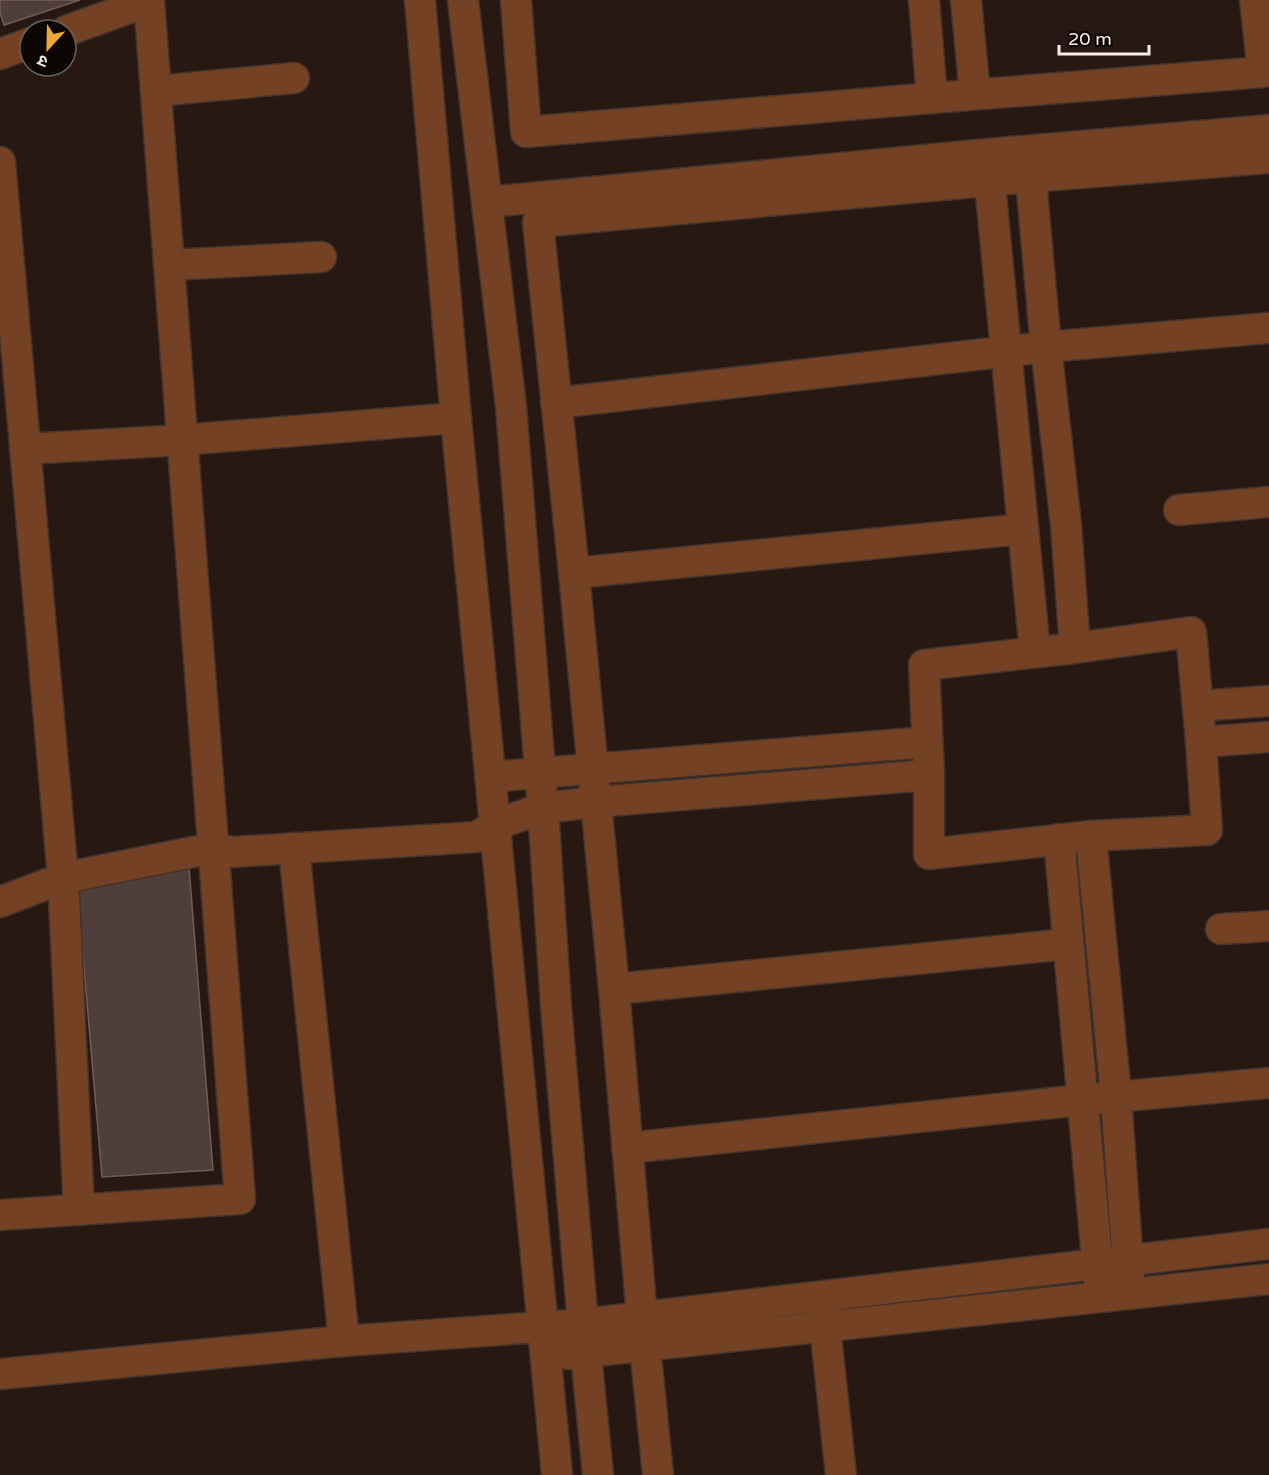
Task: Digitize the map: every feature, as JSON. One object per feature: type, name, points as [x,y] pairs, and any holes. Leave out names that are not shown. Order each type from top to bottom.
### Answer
[{"type":"street","points":[[420,0],[456,418],[557,1475]]},
{"type":"street","points":[[463,0],[511,407],[543,808],[556,1006],[598,1475]]},
{"type":"street","points":[[516,0],[526,132],[1263,72],[1255,0]]},
{"type":"street","points":[[924,0],[932,98]]},
{"type":"street","points":[[966,0],[975,94]]},
{"type":"street","points":[[0,1215],[240,1199],[149,1],[78,27]]},
{"type":"street","points":[[0,54],[18,47]]},
{"type":"street","points":[[156,91],[294,78]]},
{"type":"street","points":[[658,1475],[643,1332],[614,989],[538,222],[1030,164],[1269,130]]},
{"type":"street","points":[[1030,164],[1269,158]]},
{"type":"street","points":[[0,162],[63,879],[79,1210]]},
{"type":"street","points":[[1030,164],[1075,648]]},
{"type":"street","points":[[436,187],[487,193],[988,168]]},
{"type":"street","points":[[988,168],[1035,652]]},
{"type":"street","points":[[169,265],[321,257]]},
{"type":"street","points":[[556,403],[1006,351],[1269,328]]},
{"type":"street","points":[[25,449],[182,440],[456,418]]},
{"type":"street","points":[[1179,510],[1269,502]]},
{"type":"street","points":[[574,573],[1023,529]]},
{"type":"street","points":[[1191,632],[1202,742],[1207,830],[1091,836],[929,854],[929,775],[924,665],[1035,652],[1191,632]]},
{"type":"street","points":[[1198,706],[1269,701]]},
{"type":"street","points":[[1202,742],[1269,737]]},
{"type":"street","points":[[490,777],[927,742]]},
{"type":"street","points":[[0,902],[63,879],[213,848],[233,852],[477,837],[495,825],[543,808],[929,775]]},
{"type":"street","points":[[1091,836],[1116,1096],[1128,1260],[1115,1295]]},
{"type":"street","points":[[1059,839],[1096,1263],[1115,1295]]},
{"type":"street","points":[[294,848],[344,1341]]},
{"type":"street","points":[[1221,929],[1269,926]]},
{"type":"street","points":[[614,989],[1068,944]]},
{"type":"street","points":[[627,1148],[1116,1096],[1269,1083]]},
{"type":"street","points":[[643,1332],[822,1296],[1269,1244]]},
{"type":"street","points":[[546,1357],[584,1338],[643,1332],[825,1326],[1269,1279]]},
{"type":"street","points":[[822,1296],[841,1475]]},
{"type":"street","points":[[0,1374],[344,1341],[543,1327],[584,1338]]},
{"type":"building","points":[[0,0],[80,0],[25,18],[18,18],[18,20],[4,25],[0,13]]},
{"type":"building","points":[[189,867],[213,1170],[102,1177],[77,887]]}]
